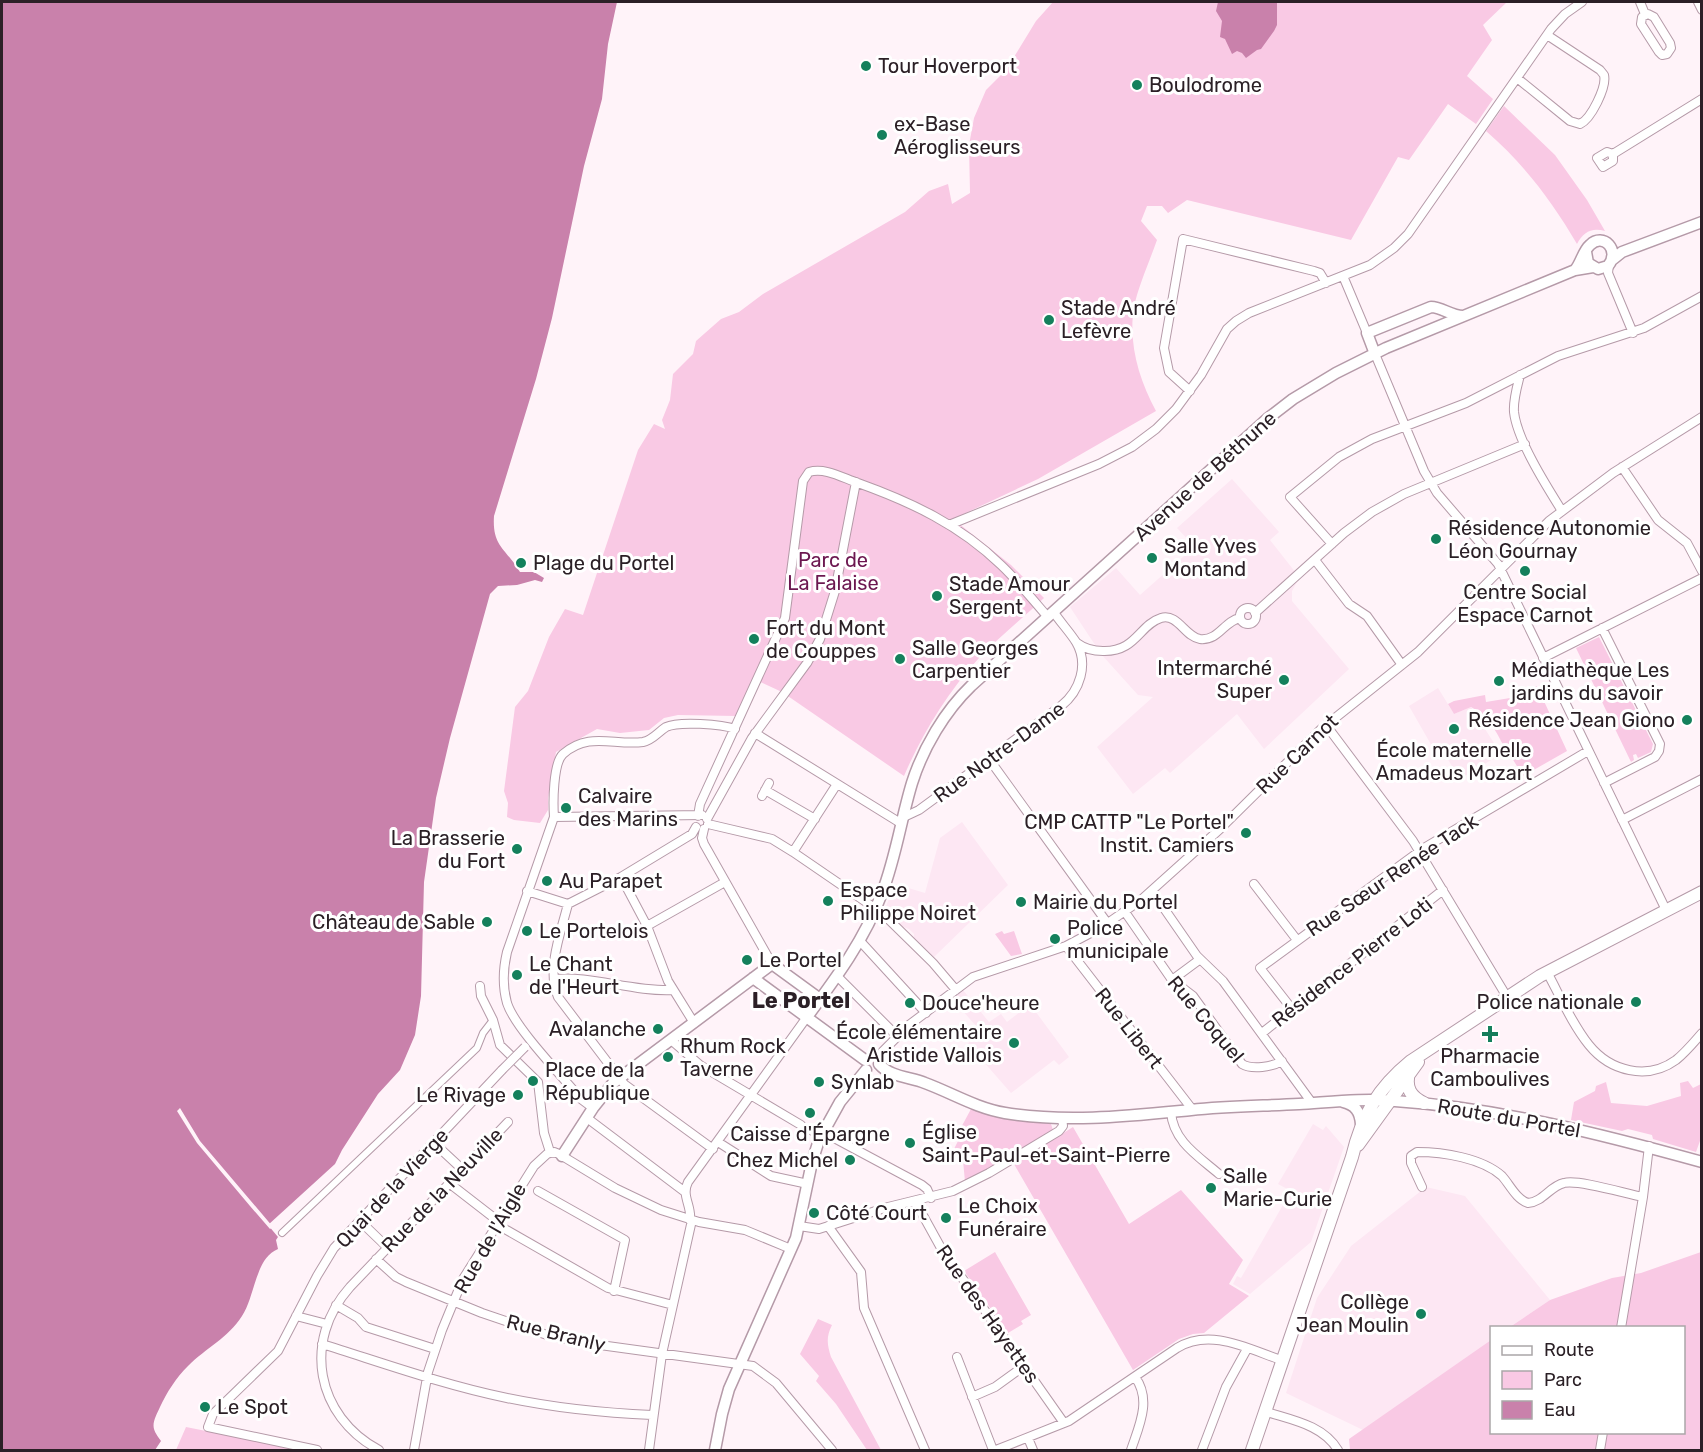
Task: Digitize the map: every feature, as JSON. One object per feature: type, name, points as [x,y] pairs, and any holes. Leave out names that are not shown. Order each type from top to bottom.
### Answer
[{"type":"main road","points":[[1352,1157],[1359,1144],[1395,1098],[1396,1080],[1436,1044],[1546,972],[1701,892]]},
{"type":"main road","points":[[1408,1068],[1409,1090],[1416,1099],[1424,1103]]},
{"type":"main road","points":[[1252,1450],[1284,1361],[1361,1124],[1392,1077],[1408,1068]]},
{"type":"street","points":[[949,525],[1122,453],[1160,425],[1190,392],[1224,334],[1236,321],[1250,313],[1378,261],[1405,238],[1557,21],[1582,2]]},
{"type":"street","points":[[1640,2],[1645,14]]},
{"type":"street","points":[[1698,2],[1701,10]]},
{"type":"street","points":[[1645,14],[1654,17],[1670,43],[1671,48],[1667,54],[1662,55],[1659,52],[1641,24],[1641,17],[1645,14]]},
{"type":"street","points":[[1517,78],[1570,121],[1580,124],[1588,119],[1605,83],[1604,75],[1547,35]]},
{"type":"street","points":[[1613,154],[1701,99]]},
{"type":"street","name":"Avenue de Béthune","points":[[807,1017],[860,941],[876,909],[890,872],[918,767],[949,711],[970,686],[1278,410],[1325,379],[1375,354],[1575,270],[1604,266],[1618,254],[1701,222]]},
{"type":"street","points":[[1190,392],[1169,372],[1164,348],[1183,238],[1314,271],[1320,273],[1326,282]]},
{"type":"street","points":[[1575,270],[1589,246],[1594,242],[1619,247],[1636,247]]},
{"type":"street","points":[[1604,266],[1613,251],[1606,243]]},
{"type":"street","points":[[1586,252],[1587,260],[1604,266],[1633,333]]},
{"type":"street","points":[[1343,276],[1403,425],[1430,483],[1496,561],[1666,910]]},
{"type":"street","points":[[1332,544],[1290,497],[1327,466],[1351,450],[1403,425],[1466,403],[1568,352],[1633,333],[1701,296]]},
{"type":"street","points":[[1367,333],[1431,307],[1452,315],[1464,316]]},
{"type":"street","points":[[1441,310],[1445,319],[1442,326]]},
{"type":"street","points":[[1520,375],[1514,412],[1525,444],[1562,511]]},
{"type":"street","name":"Rue Carnot","points":[[879,1062],[883,1051],[897,1036],[975,975],[1066,946],[1108,924],[1152,891],[1220,829],[1326,725],[1402,665],[1540,529],[1622,467],[1701,417]]},
{"type":"street","points":[[1077,644],[1094,651],[1115,651],[1127,645],[1157,620],[1166,617],[1172,618],[1195,637],[1207,638],[1217,634],[1234,619],[1240,618],[1244,623],[1249,624],[1255,619],[1255,613],[1332,544],[1372,512],[1399,496],[1525,444]]},
{"type":"street","points":[[1622,467],[1658,520],[1687,543],[1701,571]]},
{"type":"street","name":"Rue Notre-Dame","points":[[735,729],[785,618],[802,481],[807,473],[821,471],[914,504],[949,525],[1002,566],[1077,644],[1082,670],[1073,695],[1061,706],[903,821]]},
{"type":"street","points":[[527,891],[568,904],[621,877],[704,825],[755,733],[807,663],[823,634],[835,591],[856,482]]},
{"type":"street","points":[[1315,560],[1349,604],[1367,616],[1402,665]]},
{"type":"street","points":[[1543,658],[1701,578]]},
{"type":"street","points":[[1602,628],[1660,744],[1657,754],[1652,759],[1604,783]]},
{"type":"street","points":[[685,1192],[590,1113],[581,1099],[529,1043],[512,1014],[504,985],[507,952],[554,817],[554,795],[563,754],[594,739],[645,742],[674,725],[722,726],[735,729],[700,804],[698,816]]},
{"type":"street","points":[[1326,725],[1420,851],[1507,997]]},
{"type":"street","points":[[755,733],[837,784],[903,821]]},
{"type":"street","name":"Rue Sœur Renée Tack","points":[[1292,1010],[1260,968],[1420,851],[1588,751]]},
{"type":"street","points":[[989,759],[1108,924]]},
{"type":"street","points":[[1622,820],[1701,779]]},
{"type":"street","points":[[793,852],[837,784]]},
{"type":"street","points":[[766,790],[815,819]]},
{"type":"street","points":[[554,817],[703,815],[703,841],[772,964],[820,999]]},
{"type":"street","points":[[704,825],[772,839],[793,852],[876,909],[933,963],[956,990]]},
{"type":"street","points":[[621,877],[647,926],[673,990],[694,1023]]},
{"type":"street","points":[[647,926],[725,882]]},
{"type":"street","points":[[1254,884],[1297,940]]},
{"type":"street","name":"Résidence Pierre Loti","points":[[1262,1034],[1443,890]]},
{"type":"street","points":[[1152,891],[1199,960],[1220,978],[1312,1103]]},
{"type":"street","points":[[568,904],[554,965],[558,997],[618,1079],[639,1096],[716,1145],[771,1176],[808,1184]]},
{"type":"street","name":"Rue Coquel","points":[[1125,912],[1172,980],[1192,996],[1244,1066],[1270,1066],[1282,1061]]},
{"type":"street","points":[[860,941],[926,1012]]},
{"type":"street","name":"Rue Libert","points":[[1066,946],[1192,1109]]},
{"type":"street","points":[[1172,980],[1199,960]]},
{"type":"street","points":[[562,1156],[590,1113],[618,1079],[772,964]]},
{"type":"street","points":[[1546,972],[1586,1042],[1602,1058],[1616,1066],[1640,1071],[1665,1066],[1683,1054],[1701,1033]]},
{"type":"street","points":[[837,976],[897,1036]]},
{"type":"street","points":[[753,978],[807,1017],[873,1072],[878,1068],[879,1062]]},
{"type":"street","points":[[554,979],[673,990]]},
{"type":"street","points":[[480,986],[500,1045],[538,1084],[544,1133],[550,1152],[562,1156],[615,1188],[661,1210],[691,1220],[745,1230],[791,1249]]},
{"type":"street","points":[[649,1450],[662,1354],[691,1220],[685,1192],[688,1182],[807,1017]]},
{"type":"street","points":[[282,1233],[477,1048],[483,1033],[493,1020]]},
{"type":"street","points":[[671,1040],[695,1062],[801,1125]]},
{"type":"street","name":"Quai de la Vierge","points":[[317,1450],[208,1427],[208,1422],[213,1414],[275,1355],[325,1261],[529,1043]]},
{"type":"street","name":"Route du Portel","points":[[879,1062],[890,1073],[924,1082],[989,1110],[1016,1114],[1062,1118],[1102,1118],[1192,1109],[1356,1100],[1373,1104],[1395,1098],[1544,1122],[1649,1146],[1701,1162]]},
{"type":"street","points":[[715,1450],[723,1407],[799,1226],[818,1133],[866,1065]]},
{"type":"street","points":[[1340,1101],[1350,1104],[1357,1110],[1361,1124]]},
{"type":"street","points":[[1359,1144],[1371,1117],[1373,1104]]},
{"type":"street","points":[[1171,1112],[1177,1135],[1219,1174]]},
{"type":"street","points":[[799,1226],[814,1229],[828,1226],[966,1186],[1062,1130],[1062,1118]]},
{"type":"street","name":"Rue de la Neuville","points":[[376,1450],[352,1432],[335,1409],[323,1375],[322,1344],[327,1324],[345,1293],[508,1122]]},
{"type":"street","points":[[818,1133],[864,1154],[925,1187],[931,1198]]},
{"type":"street","points":[[434,1143],[462,1169]]},
{"type":"street","points":[[1621,1326],[1643,1197],[1649,1146]]},
{"type":"street","name":"Rue de l'Aigle","points":[[414,1450],[427,1377],[435,1349],[466,1273],[534,1166],[550,1152]]},
{"type":"street","points":[[1422,1187],[1410,1158],[1417,1152],[1470,1159],[1483,1163],[1501,1175],[1520,1198],[1528,1203],[1537,1201],[1558,1185],[1571,1182],[1643,1197]]},
{"type":"street","points":[[449,1183],[497,1222],[614,1291],[673,1305]]},
{"type":"street","points":[[538,1191],[625,1240],[614,1291]]},
{"type":"street","name":"Rue des Hayettes","points":[[915,1202],[941,1248],[1064,1424]]},
{"type":"street","points":[[360,1221],[387,1247]]},
{"type":"street","points":[[828,1226],[861,1272],[862,1301],[865,1311],[925,1450]]},
{"type":"street","name":"Rue Branly","points":[[376,1259],[401,1280],[453,1302],[547,1335],[600,1345],[756,1367],[773,1379],[832,1450]]},
{"type":"street","points":[[336,1305],[358,1318],[364,1326],[435,1349]]},
{"type":"street","points":[[296,1316],[327,1324]]},
{"type":"street","points":[[957,1357],[995,1450],[1064,1424],[1180,1346],[1197,1340],[1215,1339],[1284,1361]]},
{"type":"street","points":[[322,1344],[490,1394],[556,1407],[652,1415]]},
{"type":"street","points":[[1202,1450],[1226,1387],[1247,1349]]},
{"type":"street","points":[[972,1397],[995,1387],[1024,1366]]},
{"type":"street","points":[[1131,1450],[1143,1410],[1142,1392],[1135,1377]]},
{"type":"street","points":[[1266,1412],[1319,1431],[1329,1438],[1338,1450]]},
{"type":"street","points":[[1600,1450],[1603,1434]]},
{"type":"street","points":[[1028,1438],[1033,1450]]},
{"type":"shaded area","points":[[1232,479],[1279,532],[1270,540],[1296,573],[1297,582],[1292,591],[1292,601],[1349,669],[1264,749],[1237,714],[1170,773],[1165,768],[1133,794],[1097,747],[1153,697],[1138,695],[1101,654],[1070,607],[1116,568],[1140,595],[1192,549],[1192,544],[1177,528]]},
{"type":"shaded area","name":"École maternelle Amadeus Mozart","points":[[1438,688],[1454,714],[1471,707],[1501,754],[1460,779],[1439,745],[1433,748],[1409,706]]},
{"type":"shaded area","points":[[962,822],[1008,885],[934,957],[914,939],[914,934],[909,929],[901,926],[885,909],[895,884],[925,893],[940,838]]},
{"type":"shaded area","name":"École élémentaire Aristide Vallois","points":[[963,990],[989,1022],[1001,1014],[1007,1022],[1030,1004],[1069,1057],[1059,1065],[1054,1060],[1011,1093],[968,1044],[970,1041],[966,1036],[977,1027],[953,1000],[950,1000]]},
{"type":"shaded area","points":[[1313,1124],[1323,1130],[1326,1126],[1344,1147],[1311,1242],[1250,1294],[1233,1284],[1237,1276],[1241,1278],[1291,1191],[1278,1184]]},
{"type":"shaded area","name":"Collège Jean Moulin","points":[[1426,1187],[1465,1196],[1550,1300],[1511,1326],[1490,1326],[1490,1341],[1363,1430],[1286,1393],[1317,1298],[1351,1246]]},
{"type":"green space","name":"Parc de La Falaise","points":[[1053,2],[1507,2],[1483,25],[1492,40],[1467,76],[1493,99],[1476,124],[1448,104],[1409,160],[1398,157],[1351,240],[1187,200],[1168,213],[1162,206],[1147,206],[1141,221],[1157,240],[1136,299],[1133,334],[1136,361],[1156,411],[1038,479],[953,519],[1011,565],[1044,598],[967,671],[927,729],[904,776],[782,692],[754,679],[736,716],[678,715],[664,718],[649,730],[620,733],[597,729],[556,752],[548,810],[540,823],[507,817],[508,803],[504,791],[515,707],[528,691],[549,637],[565,609],[583,615],[638,450],[654,424],[665,429],[662,420],[670,400],[673,374],[693,354],[696,341],[721,319],[739,312],[763,294],[905,212],[929,191],[948,184],[952,204],[970,193],[969,145],[974,118],[986,90],[1006,70],[1036,21]]},
{"type":"green space","points":[[1504,106],[1555,155],[1587,200],[1605,231],[1588,232],[1577,244],[1558,213],[1536,184],[1486,131]]},
{"type":"green space","points":[[1599,637],[1653,744],[1651,752],[1638,758],[1636,754],[1633,755],[1634,760],[1631,762],[1576,648]]},
{"type":"green space","points":[[1537,686],[1567,751],[1523,776],[1484,716],[1471,707],[1454,714],[1448,704],[1485,695],[1486,702],[1522,696],[1521,689]]},
{"type":"green space","points":[[1002,931],[1004,934],[1014,931],[1022,954],[1011,956],[995,934]]},
{"type":"green space","points":[[1688,1081],[1693,1088],[1701,1084],[1701,1138],[1696,1152],[1653,1139],[1652,1135],[1571,1120],[1574,1102],[1595,1091],[1596,1086],[1606,1082],[1611,1103],[1647,1106],[1681,1096],[1680,1083]]},
{"type":"green space","points":[[971,1109],[1053,1122],[1051,1124],[1053,1130],[1044,1138],[965,1182],[963,1160],[953,1151],[960,1137],[957,1135]]},
{"type":"green space","points":[[1073,1127],[1129,1224],[1181,1190],[1243,1260],[1229,1284],[1249,1296],[1204,1333],[1179,1339],[1133,1370],[1014,1164]]},
{"type":"green space","points":[[995,1252],[1031,1315],[1021,1321],[1023,1324],[1008,1333],[964,1271]]},
{"type":"green space","points":[[1701,1252],[1701,1450],[1350,1450],[1349,1439],[1490,1341],[1490,1434],[1685,1434],[1685,1326],[1511,1326],[1550,1300],[1612,1278],[1641,1273]]},
{"type":"green space","points":[[818,1319],[832,1325],[828,1341],[831,1357],[881,1450],[867,1450],[836,1404],[816,1381],[819,1376],[800,1354]]},
{"type":"green space","points":[[186,1427],[301,1450],[176,1450]]},
{"type":"water","points":[[2,2],[617,2],[608,44],[602,99],[584,166],[552,318],[494,516],[495,534],[498,541],[520,572],[534,572],[544,578],[542,582],[535,580],[517,585],[498,586],[490,594],[450,738],[436,798],[424,882],[421,996],[415,1035],[400,1070],[378,1094],[335,1164],[268,1225],[278,1237],[276,1240],[278,1249],[264,1261],[246,1308],[236,1324],[224,1337],[188,1366],[169,1391],[154,1421],[155,1431],[161,1441],[155,1450],[2,1450]]},
{"type":"water","points":[[1218,2],[1277,2],[1277,25],[1261,49],[1246,58],[1237,51],[1232,54],[1225,39],[1220,37],[1222,21],[1216,11]]},
{"type":"pier","points":[[180,1108],[200,1141],[273,1227],[270,1229],[197,1143],[177,1111]]},
{"type":"place","name":"Tour Hoverport","points":[[866,66]]},
{"type":"place","name":"Boulodrome","points":[[1137,85]]},
{"type":"place","name":"ex-Base Aéroglisseurs","points":[[882,135]]},
{"type":"place","name":"Stade André Lefèvre","points":[[1049,320]]},
{"type":"place","name":"Résidence Autonomie Léon Gournay","points":[[1436,539]]},
{"type":"place","name":"Salle Yves Montand","points":[[1152,558]]},
{"type":"place","name":"Plage du Portel","points":[[521,563]]},
{"type":"place","name":"Centre Social Espace Carnot","points":[[1525,571]]},
{"type":"place","name":"Stade Amour Sergent","points":[[937,596]]},
{"type":"place","name":"Fort du Mont de Couppes","points":[[754,639]]},
{"type":"place","name":"Salle Georges Carpentier","points":[[900,659]]},
{"type":"place","name":"Intermarché Super","points":[[1284,680]]},
{"type":"place","name":"Médiathèque Les jardins du savoir","points":[[1499,681]]},
{"type":"place","name":"Résidence Jean Giono","points":[[1687,720]]},
{"type":"place","name":"École maternelle Amadeus Mozart","points":[[1454,729]]},
{"type":"place","name":"Calvaire des Marins","points":[[566,808]]},
{"type":"place","name":"CMP CATTP \"Le Portel\" Instit. Camiers","points":[[1246,833]]},
{"type":"place","name":"La Brasserie du Fort","points":[[517,849]]},
{"type":"place","name":"Au Parapet","points":[[547,881]]},
{"type":"place","name":"Espace Philippe Noiret","points":[[828,901]]},
{"type":"place","name":"Mairie du Portel","points":[[1021,902]]},
{"type":"place","name":"Château de Sable","points":[[487,922]]},
{"type":"place","name":"Le Portelois","points":[[527,931]]},
{"type":"place","name":"Police municipale","points":[[1055,939]]},
{"type":"place","name":"Le Portel","points":[[747,960]]},
{"type":"place","name":"Le Chant de l'Heurt","points":[[517,975]]},
{"type":"place","name":"Police nationale","points":[[1636,1002]]},
{"type":"place","name":"Douce'heure","points":[[910,1003]]},
{"type":"place","name":"Avalanche","points":[[658,1029]]},
{"type":"place","name":"Pharmacie Camboulives","points":[[1490,1034]]},
{"type":"place","name":"École élémentaire Aristide Vallois","points":[[1014,1043]]},
{"type":"place","name":"Rhum Rock Taverne","points":[[668,1057]]},
{"type":"place","name":"Place de la République","points":[[533,1081]]},
{"type":"place","name":"Synlab","points":[[819,1082]]},
{"type":"place","name":"Le Rivage","points":[[518,1095]]},
{"type":"place","name":"Caisse d'Épargne","points":[[810,1113]]},
{"type":"place","name":"Église Saint-Paul-et-Saint-Pierre","points":[[910,1143]]},
{"type":"place","name":"Chez Michel","points":[[850,1160]]},
{"type":"place","name":"Salle Marie-Curie","points":[[1211,1188]]},
{"type":"place","name":"Côté Court","points":[[814,1213]]},
{"type":"place","name":"Le Choix Funéraire","points":[[946,1218]]},
{"type":"place","name":"Collège Jean Moulin","points":[[1421,1314]]},
{"type":"place","name":"Le Spot","points":[[205,1407]]},
{"type":"district","name":"Le Portel","points":[[801,1000]]}]
